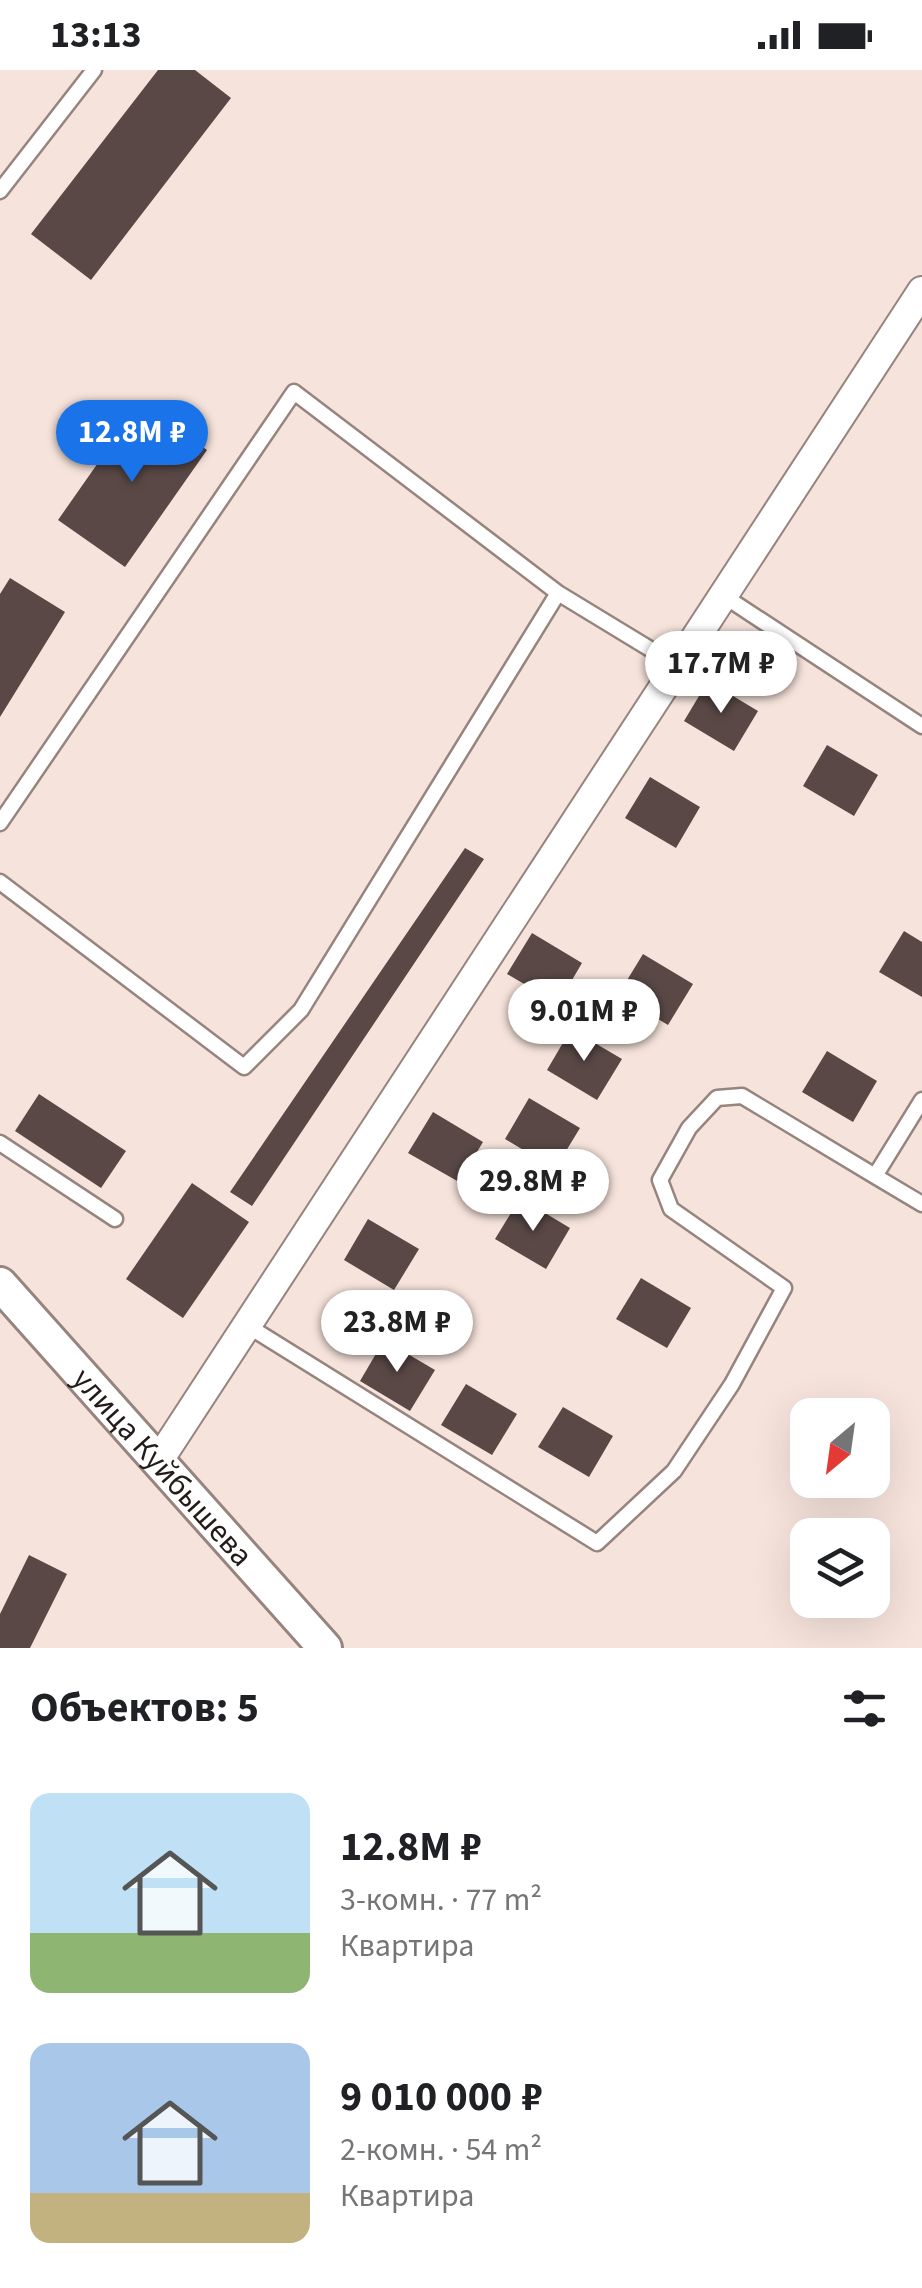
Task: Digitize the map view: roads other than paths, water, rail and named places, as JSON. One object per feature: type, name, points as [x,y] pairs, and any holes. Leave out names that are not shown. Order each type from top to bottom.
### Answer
[{"type":"street","points":[[159,1460],[922,291]]},
{"type":"street","name":"улица Куйбышева","points":[[0,1284],[325,1648]]},
{"type":"lane","points":[[0,191],[94,70]]},
{"type":"lane","points":[[0,823],[294,392],[558,593],[678,666]]},
{"type":"lane","points":[[0,882],[244,1067],[300,1010],[558,593]]},
{"type":"lane","points":[[724,596],[922,726]]},
{"type":"lane","points":[[248,1326],[597,1543],[674,1471],[732,1384],[784,1288],[671,1210],[660,1180],[689,1128],[717,1098],[742,1096],[922,1204]]},
{"type":"lane","points":[[875,1176],[922,1100]]},
{"type":"lane","points":[[0,1144],[115,1219]]}]
